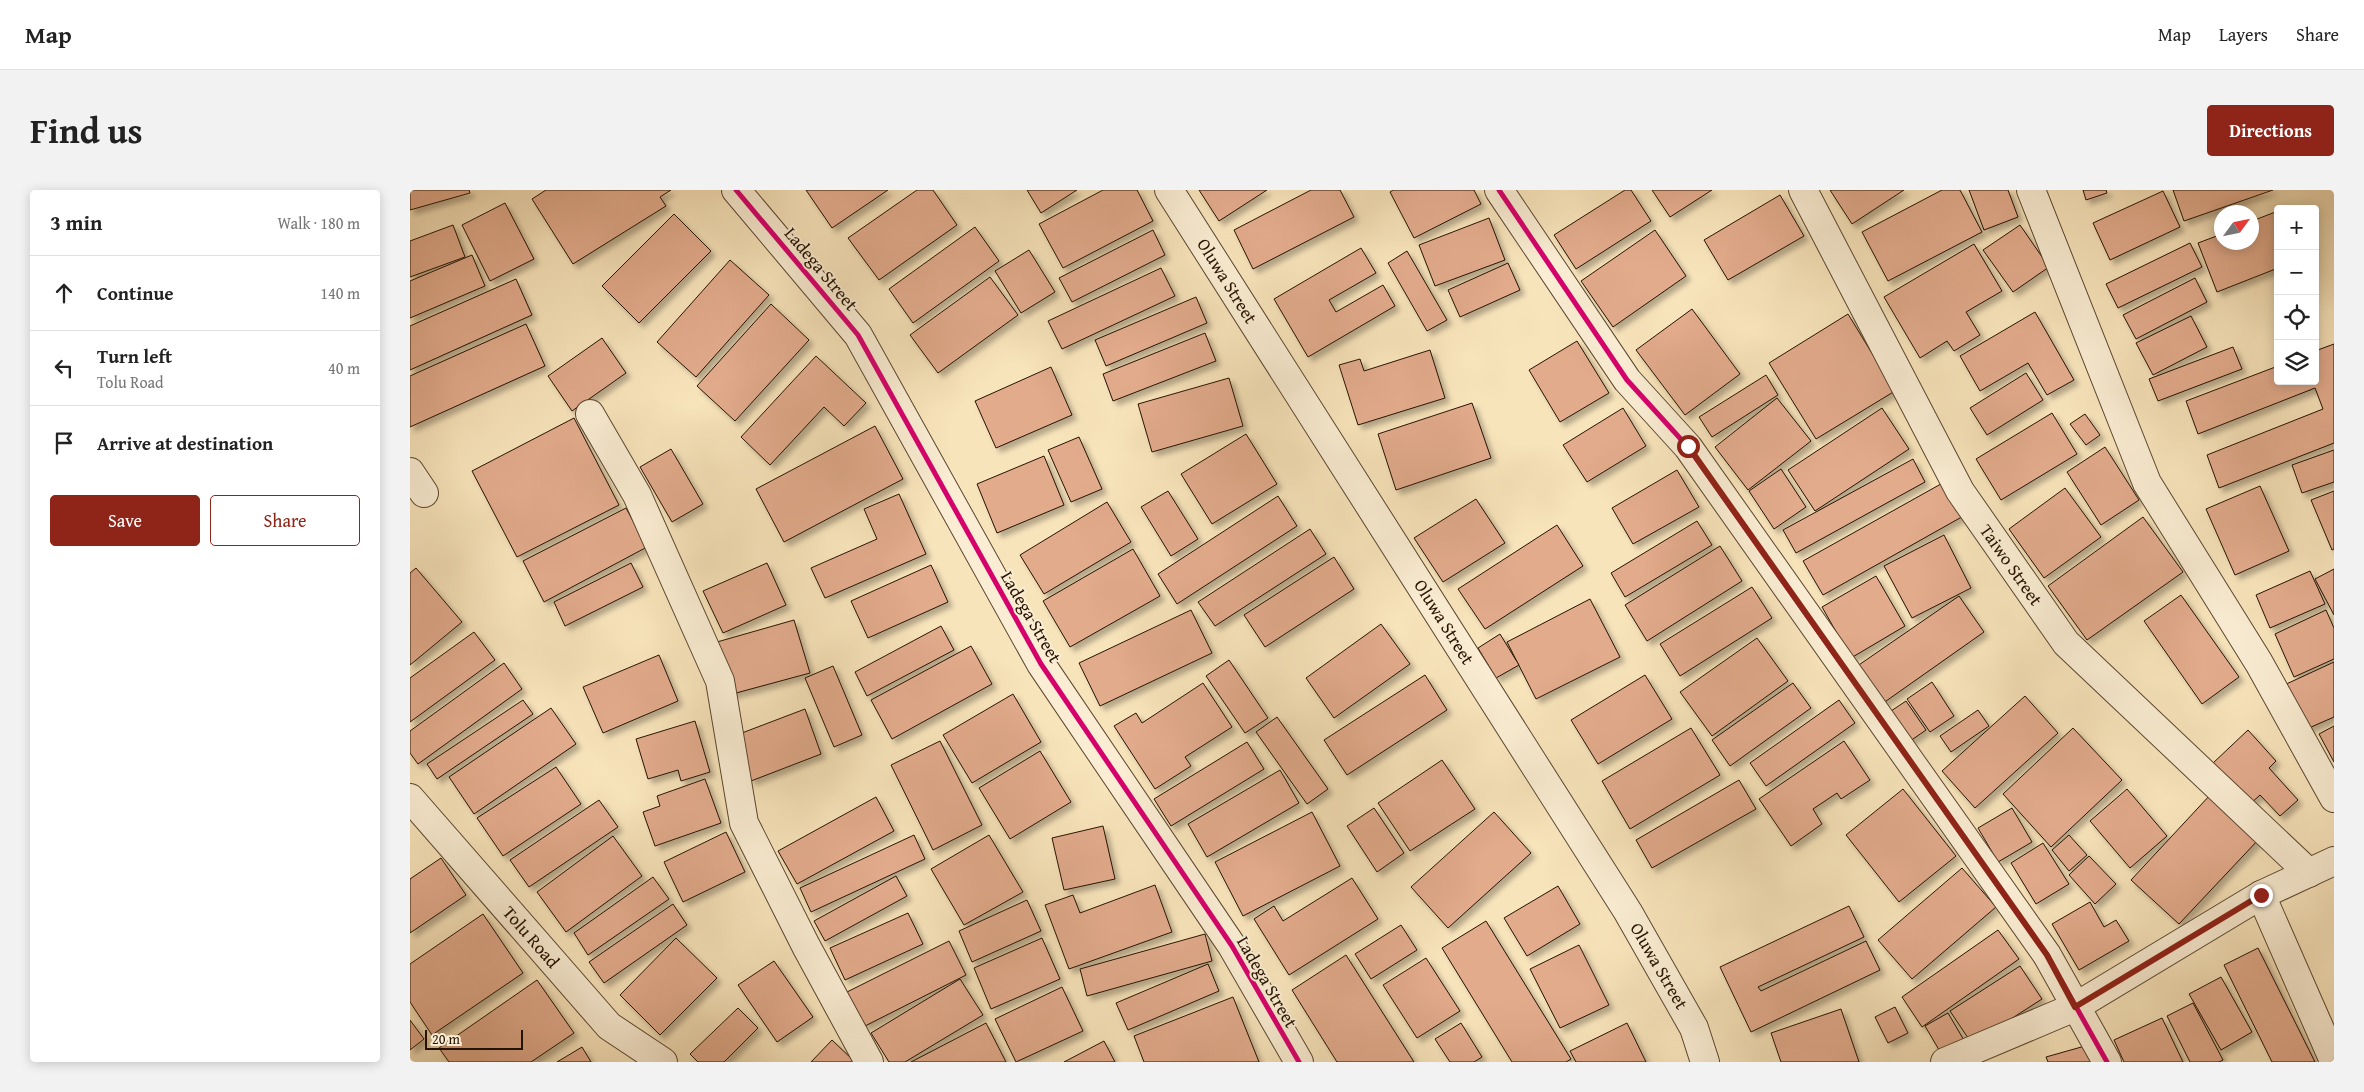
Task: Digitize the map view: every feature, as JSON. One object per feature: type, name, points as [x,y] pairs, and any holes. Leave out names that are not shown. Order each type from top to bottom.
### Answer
[{"type":"street","name":"Ladega Street","points":[[736,190],[858,335],[1040,664],[1232,946],[1299,1062]]},
{"type":"street","name":"Oluwa Street","points":[[1169,190],[1628,912],[1694,1028],[1705,1062]]},
{"type":"street","points":[[1500,190],[1627,380],[1688,446],[2042,947],[2107,1062]]},
{"type":"street","name":"Taiwo Street","points":[[1802,190],[1960,491],[2066,643],[2309,873]]},
{"type":"street","points":[[2031,190],[2147,483],[2260,663],[2334,798]]},
{"type":"street","points":[[590,414],[637,495],[720,680],[744,823],[806,946],[869,1062]]},
{"type":"street","name":"Tolu Road","points":[[410,798],[609,1026],[663,1062]]},
{"type":"street","points":[[1945,1062],[2075,1007],[2261,895],[2334,860]]},
{"type":"street","points":[[2261,895],[2334,1061]]},
{"type":"building","points":[[410,190],[469,190],[470,193],[410,210]]},
{"type":"building","points":[[546,190],[671,190],[660,197],[666,206],[573,264],[532,199]]},
{"type":"building","points":[[806,190],[888,190],[832,228]]},
{"type":"building","points":[[917,190],[933,190],[957,225],[879,280],[848,238]]},
{"type":"building","points":[[1027,190],[1077,190],[1041,213]]},
{"type":"building","points":[[1103,190],[1137,190],[1153,221],[1063,268],[1039,224]]},
{"type":"building","points":[[1199,190],[1267,190],[1219,221]]},
{"type":"building","points":[[1311,190],[1340,190],[1354,217],[1253,269],[1234,230]]},
{"type":"building","points":[[1393,190],[1474,190],[1481,204],[1414,238],[1390,192]]},
{"type":"building","points":[[1625,190],[1631,190],[1651,221],[1576,269],[1554,235]]},
{"type":"building","points":[[1652,190],[1712,190],[1670,217]]},
{"type":"building","points":[[1830,190],[1904,190],[1852,224]]},
{"type":"building","points":[[1942,190],[1960,190],[1982,232],[1888,281],[1862,232]]},
{"type":"building","points":[[1969,190],[2008,190],[2018,217],[1984,230]]},
{"type":"building","points":[[2083,190],[2106,190],[2107,193],[2086,200]]},
{"type":"building","points":[[2173,190],[2273,190],[2230,205],[2214,205],[2214,211],[2184,221]]},
{"type":"building","points":[[2163,191],[2180,227],[2110,260],[2093,223]]},
{"type":"building","points":[[1780,195],[1804,236],[1728,280],[1704,240]]},
{"type":"building","points":[[505,203],[534,259],[490,281],[462,225]]},
{"type":"building","points":[[2274,213],[2274,270],[2217,292],[2198,243],[2214,237],[2214,250],[2259,250],[2259,218]]},
{"type":"building","points":[[674,214],[711,251],[639,323],[602,286]]},
{"type":"building","points":[[1489,218],[1505,260],[1435,286],[1419,245]]},
{"type":"building","points":[[453,225],[465,257],[410,277],[410,241]]},
{"type":"building","points":[[2020,225],[2049,267],[2013,292],[1983,250]]},
{"type":"building","points":[[975,227],[999,261],[913,323],[889,289]]},
{"type":"building","points":[[1153,230],[1165,255],[1072,302],[1059,278]]},
{"type":"building","points":[[1655,230],[1686,276],[1613,327],[1581,281]]},
{"type":"building","points":[[2190,243],[2202,267],[2118,308],[2106,284]]},
{"type":"building","points":[[1974,244],[2002,291],[1966,312],[1980,335],[1954,351],[1947,341],[1920,358],[1884,297]]},
{"type":"building","points":[[1361,248],[1376,273],[1329,300],[1336,312],[1383,285],[1395,306],[1308,357],[1274,299]]},
{"type":"building","points":[[1029,250],[1055,292],[1021,313],[995,271]]},
{"type":"building","points":[[1407,251],[1447,320],[1427,331],[1388,263]]},
{"type":"building","points":[[472,255],[485,286],[410,318],[410,281]]},
{"type":"building","points":[[730,260],[769,295],[696,377],[657,342]]},
{"type":"building","points":[[1508,263],[1520,290],[1460,317],[1448,290]]},
{"type":"building","points":[[1161,268],[1175,296],[1062,349],[1048,321]]},
{"type":"building","points":[[990,277],[1018,315],[938,373],[910,335]]},
{"type":"building","points":[[2195,278],[2207,302],[2136,339],[2123,315]]},
{"type":"building","points":[[516,279],[532,315],[410,370],[410,326]]},
{"type":"building","points":[[1196,297],[1207,323],[1106,366],[1095,340]]},
{"type":"building","points":[[771,304],[809,340],[735,421],[697,386]]},
{"type":"building","points":[[1692,309],[1740,374],[1685,415],[1636,350]]},
{"type":"building","points":[[2035,312],[2074,380],[2047,395],[2028,363],[1980,391],[1960,356]]},
{"type":"building","points":[[1848,314],[1895,391],[1816,439],[1769,363]]},
{"type":"building","points":[[2191,316],[2207,347],[2153,375],[2136,343]]},
{"type":"building","points":[[526,324],[545,366],[410,427],[410,376]]},
{"type":"building","points":[[1205,333],[1216,361],[1113,401],[1103,374]]},
{"type":"building","points":[[602,338],[626,373],[572,411],[548,376]]},
{"type":"building","points":[[1577,341],[1609,393],[1560,422],[1529,370]]},
{"type":"building","points":[[2334,344],[2334,443],[2219,488],[2207,455],[2323,409],[2315,388],[2198,434],[2186,401],[2274,368],[2274,385],[2319,385],[2319,350]]},
{"type":"building","points":[[2233,347],[2242,369],[2158,401],[2149,379]]},
{"type":"building","points":[[1430,350],[1445,398],[1358,425],[1339,365],[1360,359],[1364,371]]},
{"type":"building","points":[[816,356],[866,403],[844,426],[824,407],[770,465],[741,437]]},
{"type":"building","points":[[1051,367],[1072,415],[996,448],[975,401]]},
{"type":"building","points":[[2026,373],[2043,400],[1987,435],[1970,408]]},
{"type":"building","points":[[1766,375],[1778,395],[1712,437],[1699,417]]},
{"type":"building","points":[[1229,378],[1243,426],[1152,452],[1138,404]]},
{"type":"building","points":[[1777,398],[1811,441],[1748,490],[1715,447]]},
{"type":"building","points":[[1472,403],[1491,458],[1396,490],[1378,434]]},
{"type":"building","points":[[1623,408],[1646,446],[1587,482],[1563,445]]},
{"type":"building","points":[[1882,408],[1909,449],[1815,511],[1788,470]]},
{"type":"building","points":[[2052,413],[2077,454],[2001,500],[1976,459]]},
{"type":"building","points":[[2085,414],[2100,435],[2086,445],[2070,424]]},
{"type":"building","points":[[574,418],[619,505],[517,557],[472,471]]},
{"type":"building","points":[[875,426],[903,479],[784,542],[756,489]]},
{"type":"building","points":[[1246,434],[1277,484],[1212,524],[1181,474]]},
{"type":"building","points":[[1079,437],[1102,489],[1071,502],[1048,450]]},
{"type":"building","points":[[2105,447],[2139,500],[2101,525],[2067,472]]},
{"type":"building","points":[[671,449],[703,504],[672,522],[640,467]]},
{"type":"building","points":[[2334,450],[2334,482],[2302,493],[2292,465]]},
{"type":"building","points":[[1044,456],[1064,505],[997,533],[977,484]]},
{"type":"building","points":[[1913,459],[1925,482],[1796,553],[1783,530]]},
{"type":"building","points":[[1781,469],[1806,507],[1774,529],[1749,491]]},
{"type":"building","points":[[1677,470],[1699,507],[1633,544],[1612,508]]},
{"type":"building","points":[[1948,480],[1967,514],[1823,595],[1803,561]]},
{"type":"building","points":[[2260,486],[2289,551],[2235,575],[2206,509]]},
{"type":"building","points":[[2065,488],[2101,537],[2044,578],[2009,529]]},
{"type":"building","points":[[1168,491],[1198,539],[1171,556],[1141,507]]},
{"type":"building","points":[[2334,491],[2334,549],[2332,550],[2311,500]]},
{"type":"building","points":[[899,494],[926,554],[825,598],[811,568],[877,539],[864,509]]},
{"type":"building","points":[[1278,496],[1297,526],[1177,604],[1158,574]]},
{"type":"building","points":[[1476,499],[1505,543],[1443,582],[1414,538]]},
{"type":"building","points":[[1107,502],[1131,542],[1044,594],[1020,555]]},
{"type":"building","points":[[626,508],[647,547],[544,602],[523,561]]},
{"type":"building","points":[[2143,517],[2183,572],[2087,640],[2048,586]]},
{"type":"building","points":[[1697,521],[1712,545],[1625,597],[1611,573]]},
{"type":"building","points":[[1557,525],[1583,566],[1485,629],[1458,589]]},
{"type":"building","points":[[1310,529],[1326,554],[1215,626],[1198,602]]},
{"type":"building","points":[[1944,535],[1971,588],[1912,618],[1884,566]]},
{"type":"building","points":[[1720,546],[1742,581],[1647,641],[1625,605]]},
{"type":"building","points":[[1133,549],[1160,596],[1070,647],[1043,601]]},
{"type":"building","points":[[1334,557],[1354,589],[1265,647],[1244,615]]},
{"type":"building","points":[[631,563],[643,587],[565,626],[554,602]]},
{"type":"building","points":[[767,563],[786,605],[723,633],[703,591]]},
{"type":"building","points":[[931,565],[948,602],[868,638],[851,601]]},
{"type":"building","points":[[416,568],[462,622],[410,665],[410,573]]},
{"type":"building","points":[[2334,569],[2334,615],[2315,579]]},
{"type":"building","points":[[2310,571],[2325,604],[2270,628],[2256,595]]},
{"type":"building","points":[[1876,576],[1905,626],[1851,658],[1822,607]]},
{"type":"building","points":[[1752,587],[1772,618],[1680,676],[1660,644]]},
{"type":"building","points":[[2181,595],[2239,677],[2202,704],[2144,621]]},
{"type":"building","points":[[1959,596],[1984,632],[1879,706],[1853,669]]},
{"type":"building","points":[[1590,599],[1620,657],[1536,699],[1507,642]]},
{"type":"building","points":[[1191,610],[1212,653],[1100,706],[1079,663]]},
{"type":"building","points":[[2326,610],[2334,628],[2334,659],[2294,677],[2275,634]]},
{"type":"building","points":[[794,620],[810,673],[725,696],[710,644]]},
{"type":"building","points":[[1381,624],[1410,664],[1334,718],[1306,678]]},
{"type":"building","points":[[941,626],[954,650],[867,696],[855,672]]},
{"type":"building","points":[[474,632],[495,660],[410,722],[410,678]]},
{"type":"building","points":[[1500,634],[1519,665],[1496,678],[1478,648]]},
{"type":"building","points":[[1757,638],[1788,681],[1712,736],[1680,692]]},
{"type":"building","points":[[971,646],[992,684],[892,739],[871,700]]},
{"type":"building","points":[[659,655],[678,701],[603,733],[583,687]]},
{"type":"building","points":[[1229,660],[1268,718],[1245,733],[1206,676]]},
{"type":"building","points":[[2334,662],[2334,717],[2302,731],[2282,686]]},
{"type":"building","points":[[504,663],[522,689],[418,764],[410,753],[410,731]]},
{"type":"building","points":[[833,666],[862,735],[834,747],[805,678]]},
{"type":"building","points":[[1425,675],[1447,710],[1347,775],[1324,740]]},
{"type":"building","points":[[1645,675],[1672,719],[1598,764],[1571,720]]},
{"type":"building","points":[[1932,682],[1954,716],[1930,732],[1907,699]]},
{"type":"building","points":[[1203,683],[1232,727],[1185,757],[1191,766],[1155,789],[1114,726],[1136,713],[1142,723]]},
{"type":"building","points":[[1793,683],[1811,708],[1730,766],[1712,740]]},
{"type":"building","points":[[1013,694],[1041,742],[972,783],[943,735]]},
{"type":"building","points":[[2025,696],[2058,733],[1975,808],[1942,771]]},
{"type":"building","points":[[523,700],[533,714],[437,779],[427,764]]},
{"type":"building","points":[[1839,700],[1855,723],[1766,786],[1750,763]]},
{"type":"building","points":[[1906,701],[1926,730],[1903,746],[1882,717]]},
{"type":"building","points":[[551,708],[576,744],[474,814],[449,777]]},
{"type":"building","points":[[805,709],[821,754],[751,781],[734,736]]},
{"type":"building","points":[[1978,710],[1989,726],[1951,752],[1940,736]]},
{"type":"building","points":[[1277,717],[1328,789],[1307,804],[1256,732]]},
{"type":"building","points":[[695,721],[710,772],[681,781],[678,770],[648,779],[636,739]]},
{"type":"building","points":[[2334,726],[2334,762],[2319,734]]},
{"type":"building","points":[[1691,728],[1720,775],[1630,829],[1602,781]]},
{"type":"building","points":[[2073,728],[2122,780],[2051,847],[2003,794]]},
{"type":"building","points":[[2248,730],[2276,761],[2269,768],[2298,800],[2280,816],[2260,795],[2250,804],[2212,764]]},
{"type":"building","points":[[940,741],[982,825],[933,850],[891,765]]},
{"type":"building","points":[[1844,741],[1870,780],[1841,799],[1837,793],[1813,809],[1822,824],[1791,846],[1759,799]]},
{"type":"building","points":[[1247,742],[1264,769],[1171,826],[1154,799]]},
{"type":"building","points":[[1040,751],[1071,802],[1010,839],[979,788]]},
{"type":"building","points":[[1442,760],[1475,809],[1410,851],[1378,803]]},
{"type":"building","points":[[556,767],[581,804],[503,856],[477,818]]},
{"type":"building","points":[[1280,770],[1299,803],[1207,857],[1188,824]]},
{"type":"building","points":[[705,779],[721,823],[655,846],[643,812],[660,806],[657,796]]},
{"type":"building","points":[[1739,780],[1756,809],[1652,868],[1636,840]]},
{"type":"building","points":[[1903,789],[1956,856],[1899,902],[1846,835]]},
{"type":"building","points":[[2127,789],[2167,836],[2130,868],[2090,821]]},
{"type":"building","points":[[2211,794],[2259,839],[2179,924],[2131,880]]},
{"type":"building","points":[[876,797],[894,831],[797,884],[778,851]]},
{"type":"building","points":[[599,800],[618,827],[529,887],[510,860]]},
{"type":"building","points":[[1374,808],[1404,853],[1377,872],[1347,826]]},
{"type":"building","points":[[2012,808],[2032,842],[1998,862],[1978,828]]},
{"type":"building","points":[[1312,812],[1340,866],[1243,916],[1215,862]]},
{"type":"building","points":[[1494,812],[1531,853],[1448,928],[1411,887]]},
{"type":"building","points":[[1103,826],[1115,879],[1064,890],[1052,838]]},
{"type":"building","points":[[726,832],[745,872],[683,902],[664,862]]},
{"type":"building","points":[[914,835],[925,859],[811,912],[800,888]]},
{"type":"building","points":[[989,835],[1023,892],[964,925],[931,869]]},
{"type":"building","points":[[2069,835],[2087,855],[2069,871],[2052,850]]},
{"type":"building","points":[[613,836],[642,876],[566,932],[537,892]]},
{"type":"building","points":[[2043,843],[2069,884],[2036,904],[2011,863]]},
{"type":"building","points":[[2089,856],[2116,884],[2095,904],[2069,875]]},
{"type":"building","points":[[441,858],[466,895],[410,933],[410,879]]},
{"type":"building","points":[[1962,868],[1996,907],[1912,979],[1878,940]]},
{"type":"building","points":[[896,876],[907,896],[825,941],[814,921]]},
{"type":"building","points":[[653,877],[669,899],[588,955],[574,933]]},
{"type":"building","points":[[1352,878],[1378,919],[1289,975],[1254,919],[1274,906],[1283,921]]},
{"type":"building","points":[[1155,885],[1172,932],[1069,969],[1045,905],[1073,895],[1080,913]]},
{"type":"building","points":[[1558,886],[1580,924],[1527,956],[1504,918]]},
{"type":"building","points":[[1027,900],[1041,931],[972,962],[959,931]]},
{"type":"building","points":[[2090,902],[2104,927],[2116,920],[2129,941],[2079,970],[2052,924]]},
{"type":"building","points":[[673,904],[687,925],[604,983],[589,962]]},
{"type":"building","points":[[1849,906],[1864,937],[1758,987],[1761,991],[1866,941],[1880,970],[1751,1032],[1720,967]]},
{"type":"building","points":[[908,913],[923,944],[845,980],[830,948]]},
{"type":"building","points":[[483,914],[523,973],[432,1035],[410,1002],[410,964]]},
{"type":"building","points":[[1486,921],[1571,1059],[1566,1062],[1512,1062],[1442,948]]},
{"type":"building","points":[[1401,925],[1417,950],[1371,979],[1355,954]]},
{"type":"building","points":[[1998,930],[2019,959],[1922,1027],[1902,997]]},
{"type":"building","points":[[1205,934],[1212,961],[1087,996],[1080,969]]},
{"type":"building","points":[[676,938],[717,978],[660,1035],[620,995]]},
{"type":"building","points":[[1042,938],[1060,979],[991,1009],[974,968]]},
{"type":"building","points":[[949,941],[966,975],[865,1026],[847,992]]},
{"type":"building","points":[[1579,945],[1609,1005],[1560,1028],[1530,969]]},
{"type":"building","points":[[2258,948],[2315,1062],[2272,1062],[2224,965]]},
{"type":"building","points":[[1346,955],[1414,1062],[1337,1062],[1292,990]]},
{"type":"building","points":[[1426,958],[1460,1011],[1417,1038],[1383,985]]},
{"type":"building","points":[[774,961],[813,1017],[777,1042],[738,985]]},
{"type":"building","points":[[1208,964],[1219,991],[1128,1030],[1116,1003]]},
{"type":"building","points":[[2020,966],[2042,999],[1972,1044],[1950,1011]]},
{"type":"building","points":[[2221,977],[2252,1032],[2221,1050],[2189,994]]},
{"type":"building","points":[[960,979],[983,1015],[905,1062],[889,1062],[871,1033]]},
{"type":"building","points":[[537,980],[574,1033],[531,1062],[449,1062],[439,1048]]},
{"type":"building","points":[[1062,987],[1083,1031],[1016,1062],[995,1019]]},
{"type":"building","points":[[1233,997],[1259,1062],[1144,1062],[1134,1036]]},
{"type":"building","points":[[2193,1003],[2223,1060],[2219,1062],[2190,1062],[2167,1016]]},
{"type":"building","points":[[1895,1007],[1908,1033],[1888,1043],[1875,1017]]},
{"type":"building","points":[[738,1008],[758,1028],[724,1062],[698,1062],[690,1054]]},
{"type":"building","points":[[1841,1009],[1859,1062],[1781,1062],[1771,1033]]},
{"type":"building","points":[[1948,1013],[1965,1042],[1942,1055],[1925,1026]]},
{"type":"building","points":[[2162,1018],[2183,1062],[2124,1062],[2114,1040]]},
{"type":"building","points":[[410,1020],[424,1039],[410,1050]]},
{"type":"building","points":[[986,1023],[1006,1062],[911,1062]]},
{"type":"building","points":[[1461,1023],[1482,1057],[1474,1062],[1450,1062],[1435,1039]]},
{"type":"building","points":[[1627,1023],[1646,1062],[1576,1062],[1570,1051]]},
{"type":"building","points":[[832,1040],[855,1062],[811,1062]]},
{"type":"building","points":[[1104,1041],[1115,1062],[1064,1062]]},
{"type":"building","points":[[2092,1044],[2098,1062],[2048,1062],[2046,1057]]},
{"type":"building","points":[[582,1047],[591,1062],[557,1062]]},
{"type":"cycle path","points":[[736,190],[858,335],[1041,664],[1232,946],[1299,1062]]},
{"type":"cycle path","points":[[1499,190],[1627,380],[1688,447],[2047,955],[2107,1062]]},
{"type":"route","points":[[1688,446],[2047,955],[2075,1007],[2261,895]]}]
